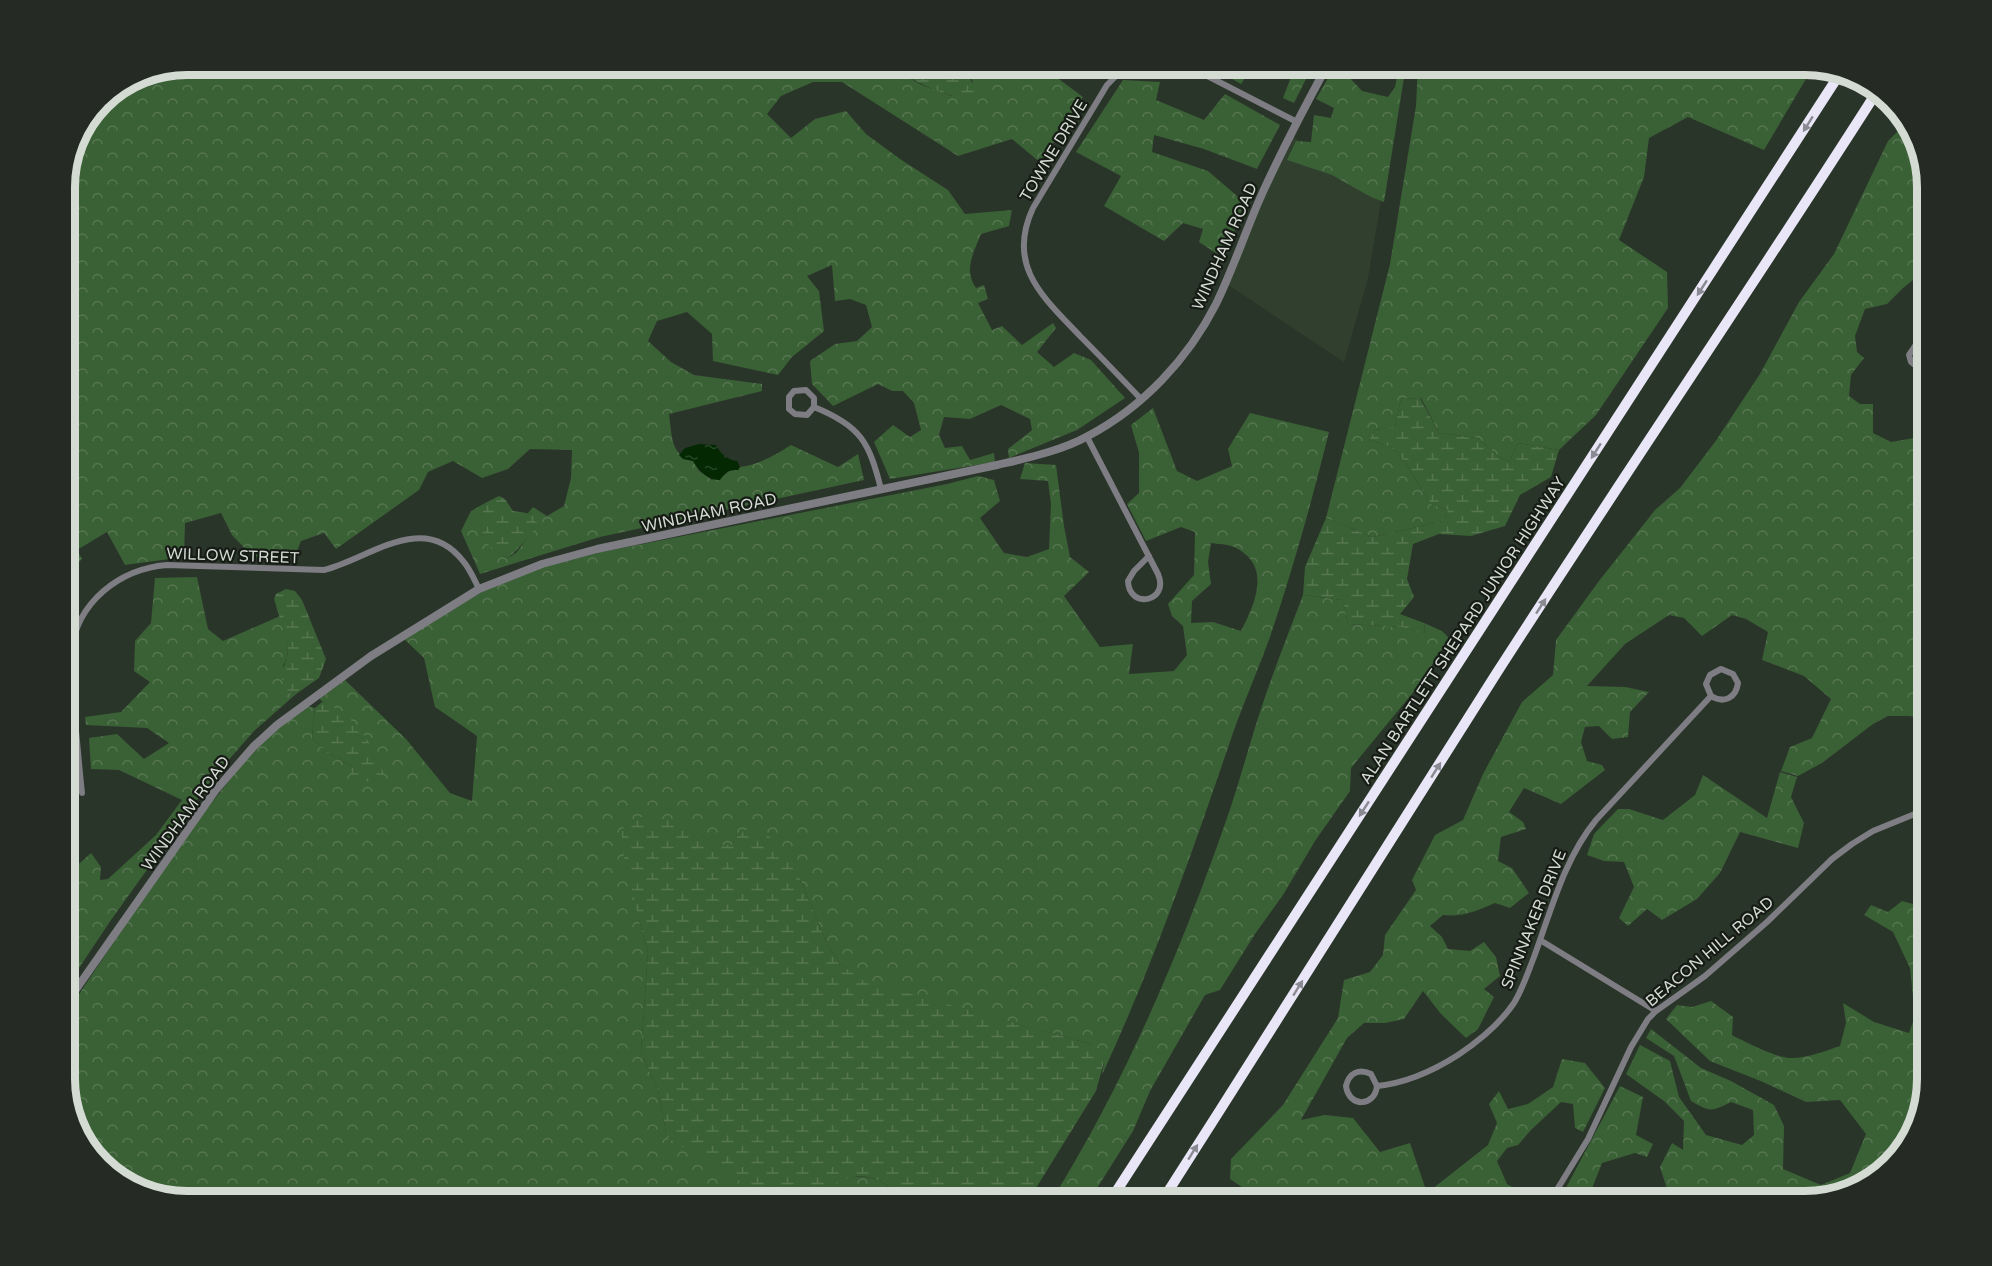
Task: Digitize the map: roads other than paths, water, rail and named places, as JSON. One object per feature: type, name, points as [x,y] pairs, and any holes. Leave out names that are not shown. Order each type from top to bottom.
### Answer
[{"type":"highway","name":"ALAN BARTLETT SHEPARD JUNIOR HIGHWAY","points":[[1117,1191],[1836,80]]},
{"type":"highway","points":[[1169,1191],[1503,664],[1873,98]]},
{"type":"street","name":"TOWNE DRIVE","points":[[1117,75],[1107,85],[1033,208],[1027,222],[1024,247],[1028,271],[1042,296],[1141,399]]},
{"type":"street","points":[[1205,75],[1297,122]]},
{"type":"street","name":"WINDHAM ROAD","points":[[75,991],[215,791],[253,747],[302,705],[341,677],[401,636],[479,589],[569,555],[1018,460],[1088,437],[1141,399],[1173,368],[1207,320],[1264,190],[1322,75]]},
{"type":"street","points":[[1917,346],[1909,355],[1914,365],[1917,366]]},
{"type":"street","points":[[806,390],[813,395],[814,406],[807,415],[795,414],[789,409],[789,397],[794,391],[806,390]]},
{"type":"street","points":[[814,406],[842,420],[860,436],[873,459],[881,489]]},
{"type":"street","points":[[1088,437],[1149,556],[1160,579],[1161,584],[1157,594],[1143,599],[1134,595],[1128,580],[1149,556]]},
{"type":"street","name":"WILLOW STREET","points":[[75,635],[80,621],[92,602],[107,587],[125,575],[146,568],[167,565],[324,570],[392,542],[420,538],[437,542],[451,549],[462,560],[479,589]]},
{"type":"street","points":[[1724,669],[1733,674],[1738,683],[1733,696],[1720,700],[1711,696],[1706,684],[1712,673],[1724,669]]},
{"type":"street","name":"SPINNAKER DRIVE","points":[[1377,1086],[1407,1080],[1431,1071],[1463,1052],[1489,1032],[1502,1018],[1518,995],[1571,859],[1582,838],[1711,696]]},
{"type":"street","name":"WILLOW STREET","points":[[75,724],[82,793]]},
{"type":"street","name":"BEACON HILL ROAD","points":[[1557,1191],[1588,1139],[1636,1037],[1656,1011],[1705,976],[1767,922],[1832,859],[1873,831],[1917,813]]},
{"type":"street","points":[[1540,940],[1656,1011]]},
{"type":"street","name":"SPINNAKER DRIVE","points":[[1361,1071],[1374,1076],[1377,1086],[1375,1096],[1364,1103],[1351,1099],[1346,1086],[1352,1074],[1361,1071]]},
{"type":"water","points":[[699,444],[716,445],[725,456],[737,461],[740,467],[738,470],[728,472],[720,480],[708,477],[693,461],[683,459],[679,455],[685,448]]}]
